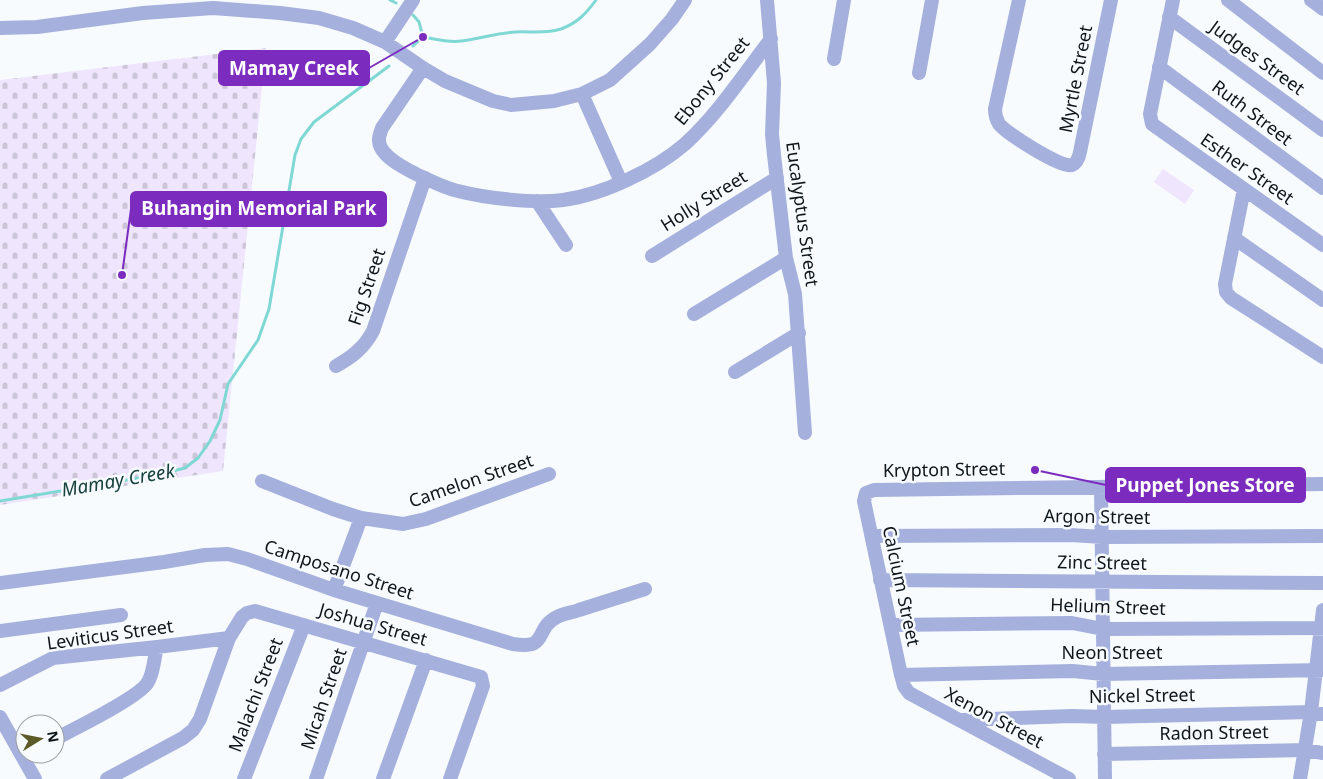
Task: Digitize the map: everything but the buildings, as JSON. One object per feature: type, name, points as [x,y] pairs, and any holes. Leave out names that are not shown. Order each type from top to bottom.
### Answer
[{"type":"street","points":[[385,42],[413,0]]},
{"type":"street","points":[[0,28],[37,27],[143,13],[213,8],[319,18],[353,28],[385,42],[445,81],[485,98],[511,105],[554,101],[582,94],[610,80],[650,44],[672,19],[685,0]]},
{"type":"street","name":"Eucalyptus Street","points":[[767,0],[774,83],[772,134],[786,258],[795,294],[805,433]]},
{"type":"street","points":[[834,60],[844,0]]},
{"type":"street","points":[[919,72],[932,0]]},
{"type":"street","name":"Myrtle Street","points":[[1019,0],[995,109],[996,117],[1004,130],[1062,164],[1074,164],[1080,152],[1111,0]]},
{"type":"street","points":[[1159,67],[1173,0]]},
{"type":"street","points":[[1228,0],[1323,73]]},
{"type":"street","points":[[1311,0],[1323,9]]},
{"type":"street","name":"Judges Street","points":[[1170,17],[1323,130]]},
{"type":"street","name":"Ebony Street","points":[[423,68],[382,128],[379,140],[381,148],[388,156],[411,172],[456,191],[480,196],[538,201],[562,200],[592,194],[621,182],[650,168],[684,144],[713,114],[771,38]]},
{"type":"street","name":"Esther Street","points":[[1159,67],[1150,114],[1155,128],[1323,245]]},
{"type":"street","name":"Ruth Street","points":[[1159,67],[1323,188]]},
{"type":"street","points":[[582,94],[621,182]]},
{"type":"street","name":"Fig Street","points":[[336,366],[358,351],[367,342],[373,331],[425,178]]},
{"type":"street","name":"Holly Street","points":[[652,256],[777,178]]},
{"type":"street","points":[[1244,189],[1225,284],[1226,292],[1231,298],[1323,357]]},
{"type":"street","points":[[538,201],[566,245]]},
{"type":"street","points":[[1234,238],[1323,300]]},
{"type":"street","points":[[694,314],[786,258]]},
{"type":"street","points":[[735,372],[799,332]]},
{"type":"street","name":"Camelon Street","points":[[262,481],[333,509],[362,518],[403,524],[412,523],[549,474]]},
{"type":"street","name":"Krypton Street","points":[[866,493],[874,490],[1323,484]]},
{"type":"street","points":[[1101,487],[1105,779]]},
{"type":"street","name":"Calcium Street","points":[[866,493],[864,501],[903,680]]},
{"type":"street","points":[[334,590],[362,518]]},
{"type":"street","name":"Argon Street","points":[[872,536],[1323,536]]},
{"type":"street","name":"Camposano Street","points":[[0,583],[219,554],[247,559],[334,590],[524,646],[537,642],[544,628],[556,617],[646,589]]},
{"type":"street","name":"Zinc Street","points":[[880,580],[1323,583]]},
{"type":"street","name":"Micah Street","points":[[316,779],[377,603]]},
{"type":"street","points":[[1300,779],[1305,750],[1317,713],[1323,610]]},
{"type":"street","name":"Joshua Street","points":[[229,638],[238,621],[250,611],[260,611],[478,675],[482,680],[483,686],[450,779]]},
{"type":"street","points":[[0,631],[121,615]]},
{"type":"street","name":"Helium Street","points":[[891,626],[1072,623],[1103,629],[1322,628]]},
{"type":"street","name":"Malachi Street","points":[[244,779],[304,625]]},
{"type":"street","points":[[106,779],[183,738],[193,730],[200,719],[229,638]]},
{"type":"street","name":"Leviticus Street","points":[[0,685],[52,658],[229,638]]},
{"type":"street","points":[[65,734],[128,699],[143,688],[152,673],[157,647]]},
{"type":"street","points":[[384,779],[426,660]]},
{"type":"street","name":"Neon Street","points":[[903,680],[1073,671],[1103,674],[1320,669]]},
{"type":"street","name":"Xenon Street","points":[[903,680],[909,693],[916,698],[961,720],[1069,779]]},
{"type":"street","name":"Nickel Street","points":[[961,720],[1072,716],[1317,713]]},
{"type":"street","points":[[0,718],[15,741]]},
{"type":"street","name":"Radon Street","points":[[1104,754],[1305,750],[1323,753]]},
{"type":"street","points":[[28,764],[34,779]]},
{"type":"green space","points":[[266,48],[223,471],[0,505],[0,80]]},
{"type":"green space","points":[[1163,169],[1194,190],[1185,204],[1154,182]]},
{"type":"waterway","points":[[390,0],[396,3]]},
{"type":"waterway","points":[[423,37],[456,41],[508,33],[555,31],[567,27],[576,21],[585,14],[596,0]]},
{"type":"waterway","points":[[413,15],[419,22],[423,37]]},
{"type":"waterway","name":"Mamay Creek","points":[[413,46],[423,37]]},
{"type":"waterway","name":"Mamay Creek","points":[[0,501],[157,475],[185,468],[198,458],[210,441],[220,420],[228,384],[258,340],[269,309],[295,155],[301,139],[314,122],[389,66]]},
{"type":"place","name":"Mamay Creek","points":[[423,37]]},
{"type":"place","name":"Buhangin Memorial Park","points":[[122,275]]},
{"type":"place","name":"Puppet Jones Store","points":[[1035,470]]}]
